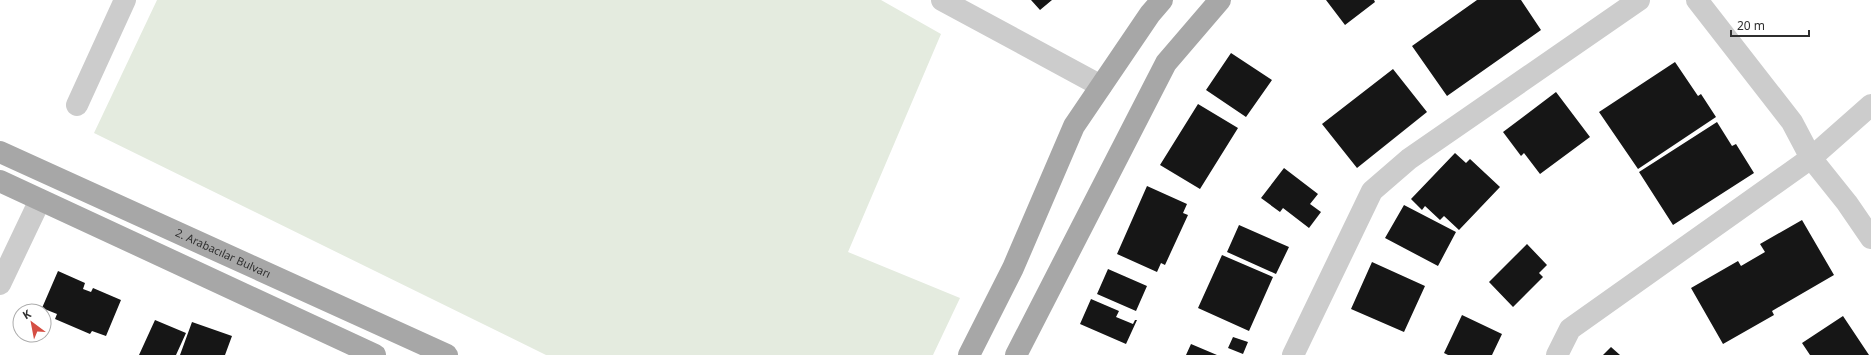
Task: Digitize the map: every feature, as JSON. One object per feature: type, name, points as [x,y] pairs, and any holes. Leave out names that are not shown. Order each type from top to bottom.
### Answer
[{"type":"main road","points":[[969,355],[1012,268],[1074,126],[1150,14],[1162,0]]},
{"type":"main road","points":[[1016,355],[1166,63],[1220,0]]},
{"type":"main road","name":"2. Arabacılar Bulvarı","points":[[0,152],[447,355]]},
{"type":"main road","points":[[0,181],[375,355]]},
{"type":"street","points":[[77,105],[125,0]]},
{"type":"street","points":[[942,0],[1101,86]]},
{"type":"street","points":[[1293,355],[1372,191],[1409,159],[1639,0]]},
{"type":"street","points":[[1697,0],[1792,122],[1811,158],[1847,203],[1871,238]]},
{"type":"street","points":[[1557,355],[1570,329],[1811,158],[1871,105]]},
{"type":"street","points":[[0,284],[40,200]]},
{"type":"shaded area","points":[[157,0],[881,0],[941,34],[848,252],[960,298],[933,355],[546,355],[94,133]]},
{"type":"building","points":[[1031,0],[1052,0],[1040,10]]},
{"type":"building","points":[[1326,0],[1374,0],[1375,2],[1345,25]]},
{"type":"building","points":[[1477,0],[1521,0],[1541,30],[1447,96],[1412,46]]},
{"type":"building","points":[[1231,53],[1272,80],[1246,117],[1206,90]]},
{"type":"building","points":[[1675,62],[1698,96],[1701,94],[1716,117],[1638,169],[1599,112]]},
{"type":"building","points":[[1393,69],[1427,112],[1357,168],[1322,124]]},
{"type":"building","points":[[1556,92],[1590,137],[1540,174],[1524,153],[1521,156],[1503,132]]},
{"type":"building","points":[[1198,104],[1238,128],[1200,189],[1160,165]]},
{"type":"building","points":[[1717,122],[1732,146],[1736,144],[1754,173],[1673,225],[1639,172]]},
{"type":"building","points":[[1455,153],[1466,163],[1470,159],[1500,187],[1459,230],[1444,216],[1440,220],[1425,206],[1422,210],[1411,199]]},
{"type":"building","points":[[1284,168],[1318,194],[1310,204],[1321,212],[1309,228],[1283,208],[1280,212],[1261,198]]},
{"type":"building","points":[[1147,186],[1187,204],[1183,213],[1188,215],[1165,265],[1161,263],[1157,272],[1117,254]]},
{"type":"building","points":[[1404,205],[1456,232],[1438,266],[1385,238]]},
{"type":"building","points":[[1802,220],[1834,275],[1772,311],[1774,315],[1723,344],[1691,288],[1738,261],[1741,266],[1765,252],[1760,244]]},
{"type":"building","points":[[1239,225],[1289,247],[1276,274],[1227,252]]},
{"type":"building","points":[[1527,244],[1547,265],[1539,273],[1543,277],[1513,307],[1489,282]]},
{"type":"building","points":[[1222,255],[1273,277],[1249,331],[1198,308]]},
{"type":"building","points":[[1372,262],[1425,286],[1404,332],[1351,309]]},
{"type":"building","points":[[1108,269],[1147,286],[1136,311],[1097,294]]},
{"type":"building","points":[[58,271],[85,283],[83,289],[91,292],[93,288],[121,300],[106,336],[92,331],[90,334],[55,319],[57,314],[52,312],[52,303],[44,303]]},
{"type":"building","points":[[1091,299],[1119,311],[1116,317],[1133,324],[1135,320],[1137,320],[1126,344],[1080,324]]},
{"type":"building","points":[[1462,315],[1502,334],[1492,355],[1448,355],[1444,353]]},
{"type":"building","points":[[1843,316],[1869,355],[1810,355],[1802,343]]},
{"type":"building","points":[[155,320],[186,333],[176,355],[139,355]]},
{"type":"building","points":[[192,322],[232,336],[225,355],[180,355]]},
{"type":"building","points":[[1233,337],[1248,342],[1243,354],[1228,348]]},
{"type":"building","points":[[1191,344],[1217,355],[1186,355]]},
{"type":"building","points":[[1611,347],[1620,355],[1603,355]]}]
